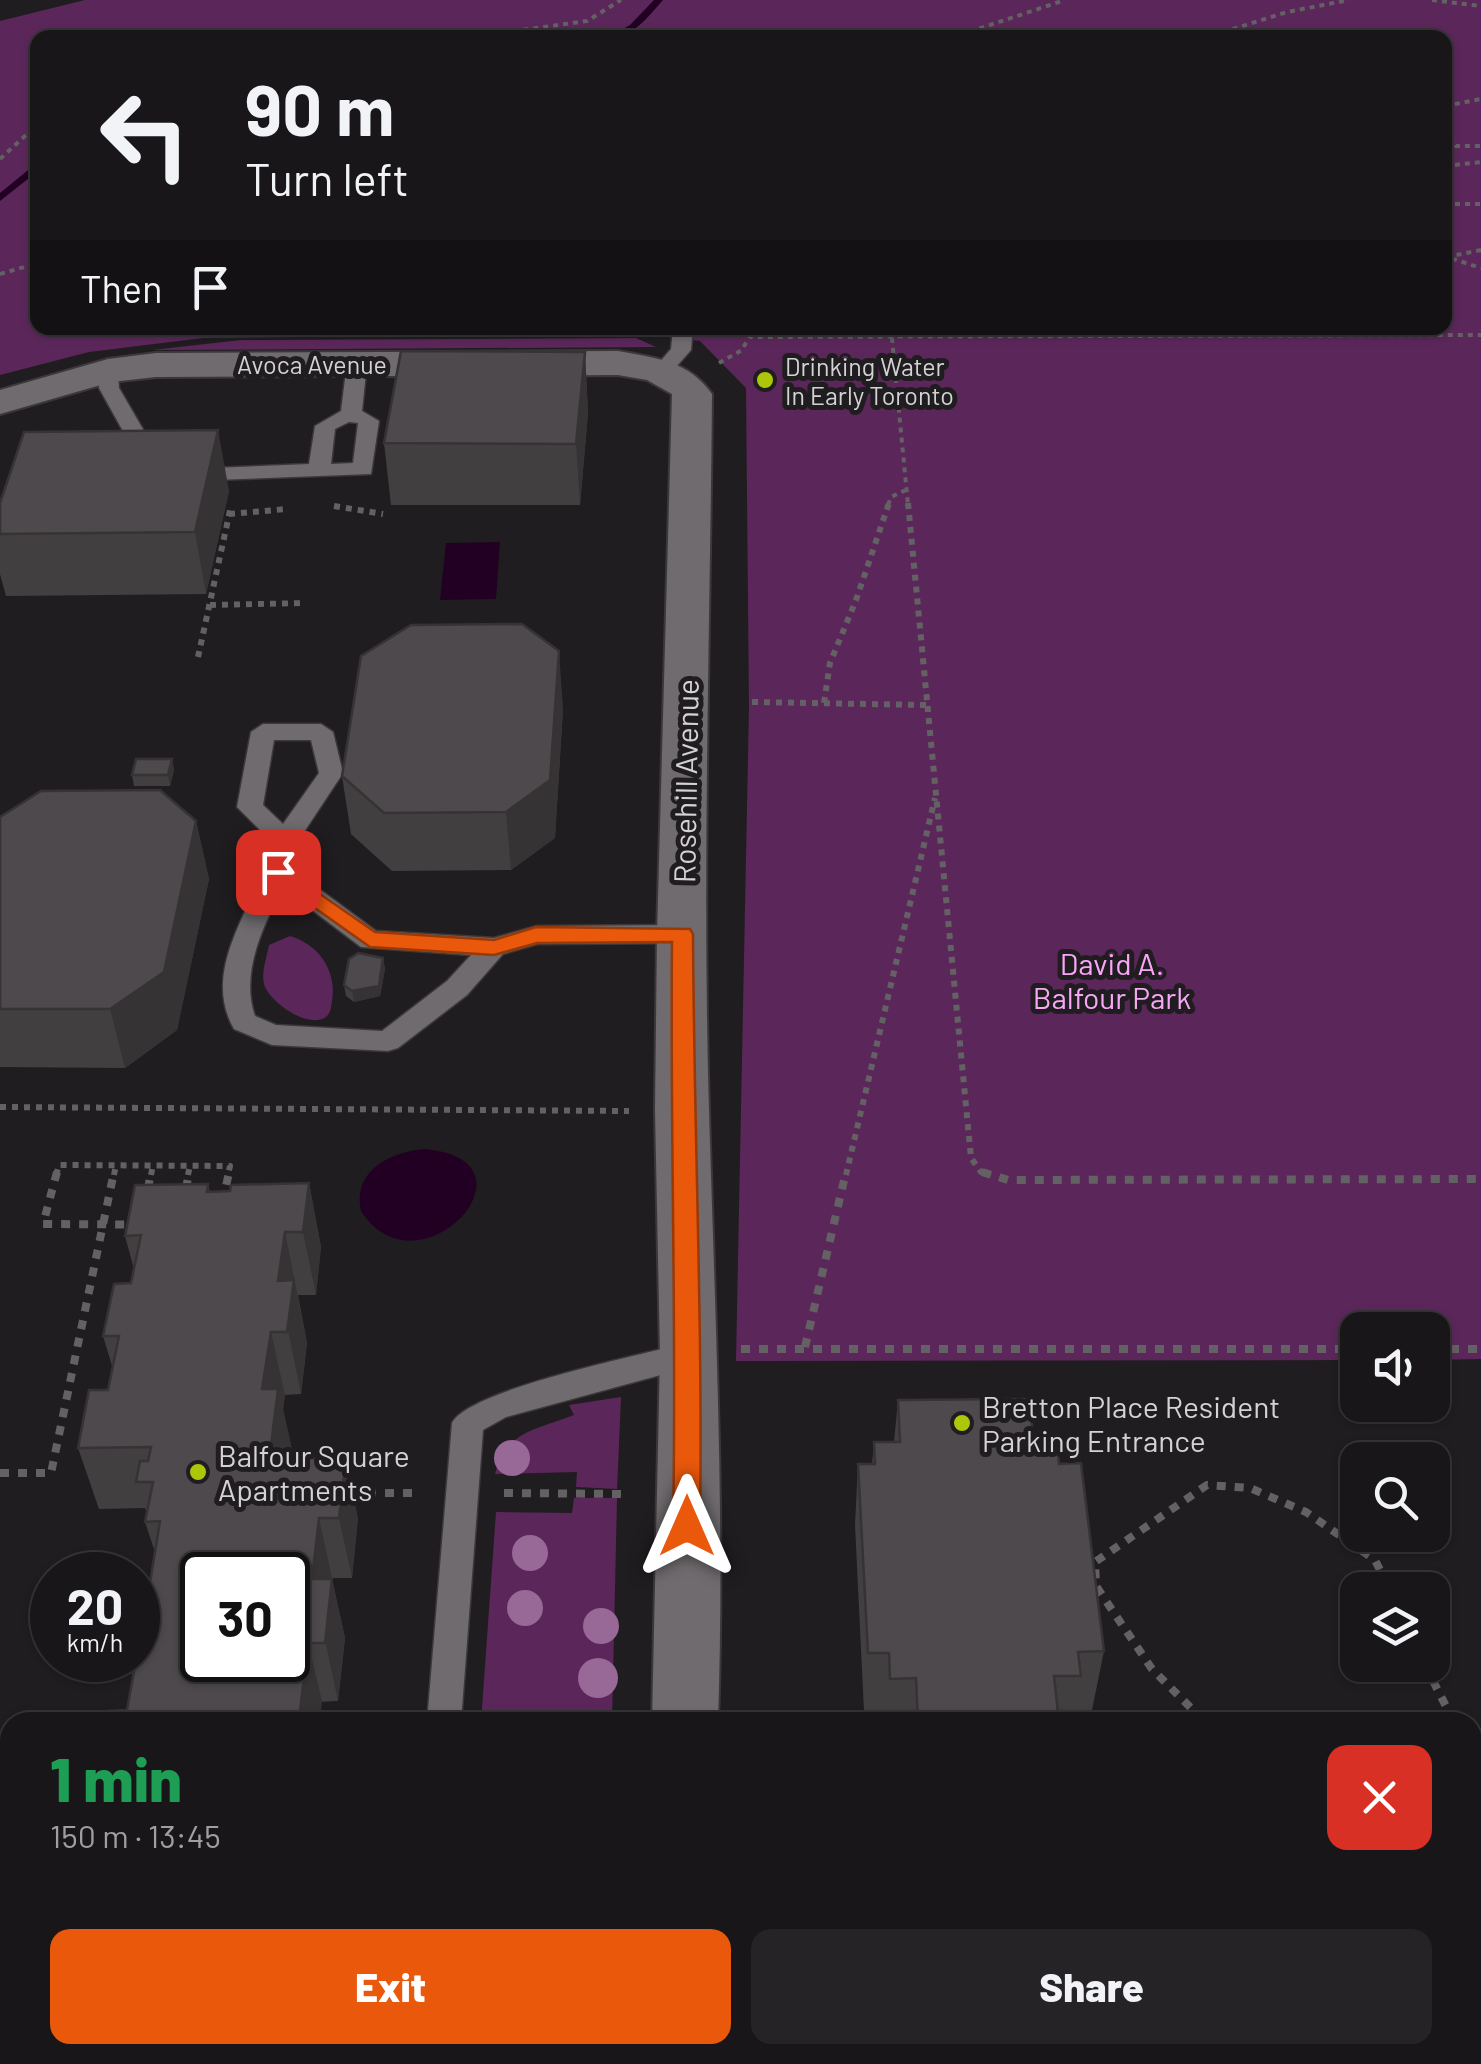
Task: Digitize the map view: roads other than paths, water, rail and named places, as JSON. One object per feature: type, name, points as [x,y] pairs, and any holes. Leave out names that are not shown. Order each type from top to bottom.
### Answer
[{"type":"street","name":"Avoca Avenue","points":[[0,402],[108,371],[156,365],[600,362],[673,377]]},
{"type":"street","name":"Rosehill Avenue","points":[[673,377],[693,402],[682,1110],[715,1352],[686,1712]]},
{"type":"lane","points":[[673,377],[682,335]]},
{"type":"lane","points":[[351,416],[357,364]]},
{"type":"lane","points":[[108,371],[110,388],[156,472],[172,476],[363,470],[369,421],[362,415],[342,416],[325,426],[319,471]]},
{"type":"lane","points":[[285,840],[278,872],[248,928],[235,996],[244,1022],[272,1035],[388,1041],[457,988],[494,948]]},
{"type":"lane","points":[[278,872],[370,940],[494,948],[536,935],[682,934]]},
{"type":"lane","points":[[445,1712],[468,1423],[498,1406],[715,1352]]},
{"type":"waterway","points":[[627,30],[659,0]]},
{"type":"waterway","points":[[0,198],[30,172]]},
{"type":"place","name":"Drinking Water In Early Toronto","points":[[765,380]]},
{"type":"place","name":"Bretton Place Resident Parking Entrance","points":[[962,1423]]},
{"type":"place","name":"Balfour Square Apartments","points":[[198,1472]]},
{"type":"park label","name":"David A. Balfour Park","points":[[1112,980]]}]
